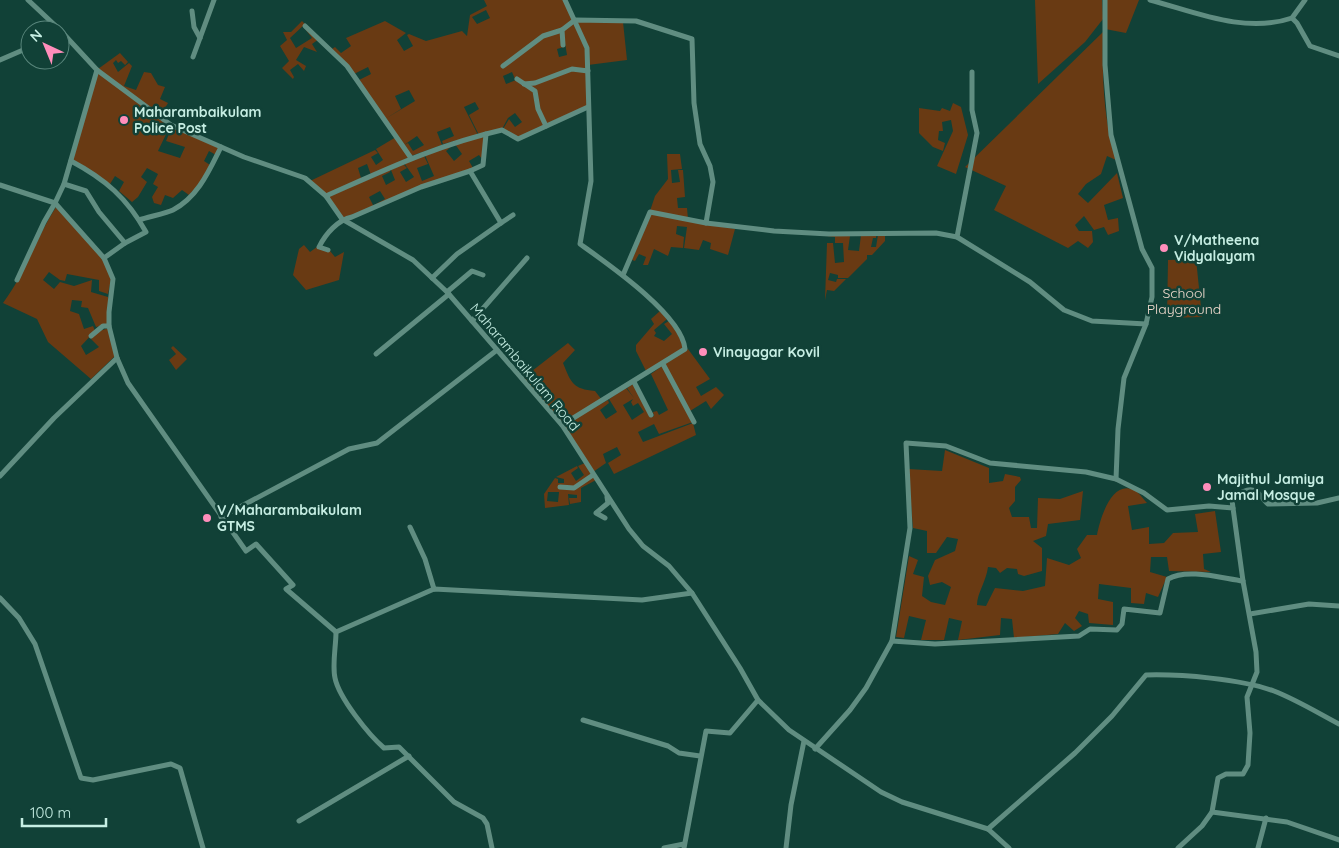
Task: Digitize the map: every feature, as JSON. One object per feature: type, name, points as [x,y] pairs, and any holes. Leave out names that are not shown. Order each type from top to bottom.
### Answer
[{"type":"street","name":"Maharambaikulam Road","points":[[28,0],[49,20]]},
{"type":"street","points":[[193,56],[214,0]]},
{"type":"street","points":[[562,425],[685,349],[684,343],[665,313],[623,275],[580,244],[591,181],[588,48],[565,0]]},
{"type":"street","points":[[1105,0],[1105,66],[1111,134],[1142,250],[1152,268],[1152,297],[1146,324],[1124,378],[1118,429],[1116,478]]},
{"type":"street","points":[[1150,0],[1242,24],[1266,24],[1292,18],[1305,0]]},
{"type":"street","points":[[192,11],[194,27],[200,38]]},
{"type":"street","points":[[1292,18],[1298,23],[1310,46],[1339,56]]},
{"type":"street","points":[[503,66],[543,36],[562,30],[575,20],[636,21],[692,39],[694,103],[700,144],[710,166],[713,182],[706,223]]},
{"type":"street","points":[[305,26],[347,66],[411,158]]},
{"type":"street","points":[[562,30],[563,45]]},
{"type":"street","name":"Maharambaikulam Road","points":[[70,41],[97,70],[171,125],[220,147],[305,178],[326,196],[342,219],[413,260],[448,293],[555,422],[562,425],[629,529],[644,546],[669,566],[692,593],[758,700],[789,730],[881,792],[902,802],[988,829],[1009,848]]},
{"type":"street","points":[[0,60],[20,51]]},
{"type":"street","points":[[524,84],[535,83],[572,69],[588,71]]},
{"type":"street","points":[[17,280],[64,184],[97,70]]},
{"type":"street","points":[[957,237],[978,133],[972,110],[972,72]]},
{"type":"street","points":[[517,79],[535,91],[538,109],[546,126]]},
{"type":"street","points":[[326,196],[444,145],[502,130],[518,140],[588,107]]},
{"type":"street","points":[[328,250],[319,246],[342,219],[352,217],[421,187],[484,165],[486,134]]},
{"type":"street","points":[[139,220],[157,213],[172,211],[189,198],[202,183],[220,147]]},
{"type":"street","points":[[71,161],[92,172],[122,197],[146,232],[125,243],[104,258]]},
{"type":"street","points":[[470,171],[501,223]]},
{"type":"street","points":[[64,184],[86,191],[99,212],[125,243]]},
{"type":"street","points":[[0,185],[55,203],[104,258],[113,279],[108,312],[109,326],[117,358],[128,383],[220,517],[246,551],[256,544],[293,585],[286,589],[336,632]]},
{"type":"street","points":[[623,275],[650,212],[706,223],[784,232],[829,234],[936,233],[957,237],[1030,282],[1064,310],[1092,321],[1146,324]]},
{"type":"street","points":[[432,278],[457,254],[513,215]]},
{"type":"street","points":[[472,321],[527,258]]},
{"type":"street","points":[[376,354],[472,271],[483,275]]},
{"type":"street","points":[[91,336],[104,326],[109,326]]},
{"type":"street","points":[[220,517],[349,448],[377,443],[497,350]]},
{"type":"street","points":[[0,476],[54,418],[117,358]]},
{"type":"street","points":[[663,364],[694,422]]},
{"type":"street","points":[[634,382],[652,415]]},
{"type":"street","points":[[815,748],[850,710],[866,688],[892,641],[910,528],[906,443],[946,446],[990,463],[1086,472],[1116,478],[1144,493],[1167,510],[1209,506],[1233,508]]},
{"type":"street","points":[[560,488],[574,488],[593,475]]},
{"type":"street","points":[[1178,848],[1202,826],[1212,812],[1218,778],[1226,774],[1243,774],[1248,765],[1250,733],[1247,697],[1253,684],[1256,665],[1232,500],[1238,493],[1250,490],[1257,492],[1268,504],[1318,503],[1339,498]]},
{"type":"street","points":[[605,518],[596,513],[608,503],[606,494]]},
{"type":"street","points":[[410,527],[425,559],[434,588]]},
{"type":"street","points":[[892,641],[935,644],[1079,636],[1090,629],[1117,630],[1122,624],[1124,609],[1160,613],[1168,580],[1176,575],[1243,581]]},
{"type":"street","points":[[336,632],[434,588],[642,600],[692,593]]},
{"type":"street","points":[[0,598],[19,618],[35,644],[81,778],[93,780],[170,764],[180,768],[204,848]]},
{"type":"street","points":[[1250,614],[1309,604],[1339,606]]},
{"type":"street","points":[[336,632],[335,678],[343,696],[376,742],[384,748],[400,747],[454,802],[483,818],[487,824],[492,848]]},
{"type":"street","points":[[988,829],[1075,753],[1112,716],[1146,675],[1253,684],[1275,692],[1339,724]]},
{"type":"street","points":[[664,848],[684,846],[706,731],[730,732],[758,700]]},
{"type":"street","points":[[583,720],[668,746],[679,752],[700,756]]},
{"type":"street","points":[[786,848],[791,805],[804,741]]},
{"type":"street","points":[[299,821],[409,756]]},
{"type":"street","points":[[1212,812],[1287,822],[1339,840]]},
{"type":"street","points":[[1258,848],[1266,818]]},
{"type":"green space","points":[[484,0],[564,0],[574,20],[561,30],[542,35],[502,66],[504,67],[543,37],[561,32],[564,47],[557,49],[559,57],[567,55],[563,31],[575,22],[586,48],[587,70],[571,68],[559,74],[572,69],[587,72],[587,106],[546,124],[539,109],[535,91],[517,78],[515,79],[512,72],[503,76],[506,84],[516,80],[534,92],[537,109],[545,126],[524,136],[519,137],[509,134],[503,129],[509,119],[515,127],[522,122],[515,113],[508,118],[502,129],[479,135],[469,115],[479,109],[475,102],[464,107],[478,135],[443,144],[442,141],[454,136],[450,127],[437,132],[442,145],[411,156],[385,119],[359,80],[371,74],[368,67],[354,74],[332,49],[335,47],[341,53],[351,46],[346,38],[385,21],[406,33],[397,40],[404,51],[413,46],[407,35],[409,34],[426,41],[462,31],[467,36],[470,15],[487,6]],"holes":[[[486,10],[490,18],[477,24],[472,17]],[[553,77],[536,84],[529,84]],[[409,90],[415,101],[385,119],[401,109],[395,96]],[[417,136],[424,145],[413,151],[408,143],[404,145]]]},
{"type":"green space","points":[[1035,0],[1102,0],[1103,19],[1085,42],[1038,84]]},
{"type":"green space","points":[[1104,0],[1139,0],[1126,33],[1105,29]]},
{"type":"green space","points":[[302,21],[305,24],[290,38],[296,48],[312,38],[305,29],[319,39],[312,44],[317,52],[304,47],[296,60],[306,66],[304,71],[298,64],[290,70],[294,77],[293,79],[282,68],[289,61],[280,46],[287,40],[283,32],[291,32]]},
{"type":"green space","points":[[577,21],[623,22],[627,60],[588,65],[588,48]]},
{"type":"green space","points":[[1103,32],[1104,96],[1108,128],[1116,160],[1107,156],[1101,174],[1086,184],[1078,194],[1088,203],[1117,173],[1123,198],[1104,205],[1108,220],[1118,218],[1119,231],[1108,235],[1104,227],[1094,230],[1084,216],[1075,225],[1079,231],[1092,231],[1093,242],[1088,248],[1078,241],[1068,248],[994,210],[1006,186],[965,167]]},
{"type":"green space","points":[[120,53],[128,62],[125,65],[121,61],[118,63],[116,60],[113,63],[118,72],[129,63],[132,66],[124,86],[136,90],[144,72],[151,73],[158,85],[165,87],[160,99],[168,103],[160,116],[98,69]]},
{"type":"green space","points":[[98,72],[170,126],[158,151],[180,158],[185,147],[166,141],[172,127],[219,148],[216,155],[209,151],[204,161],[210,165],[201,182],[189,195],[182,190],[173,198],[165,195],[161,205],[154,203],[152,197],[158,187],[153,184],[158,174],[147,168],[141,177],[147,182],[138,197],[132,202],[119,191],[124,182],[115,176],[110,184],[73,160]]},
{"type":"green space","points":[[953,103],[961,107],[968,135],[956,174],[937,166],[953,131],[951,120],[942,122],[943,131],[939,131],[938,140],[945,143],[943,151],[933,147],[919,133],[919,108],[940,111],[942,108],[950,111]]},
{"type":"green space","points":[[485,134],[482,159],[479,155],[469,161],[473,168],[375,207],[374,205],[385,199],[380,191],[369,197],[374,207],[342,218],[328,197],[390,170],[390,172],[382,176],[386,185],[395,180],[391,170],[403,164],[407,168],[400,172],[406,182],[414,177],[404,163],[423,154],[428,164],[417,168],[422,181],[434,176],[424,153],[454,144],[446,151],[454,161],[462,154],[455,144]]},
{"type":"green space","points":[[396,137],[410,157],[371,175],[367,164],[358,168],[361,178],[369,176],[326,195],[310,181],[375,150],[378,153],[371,157],[376,165],[383,160],[376,149]]},
{"type":"green space","points":[[667,154],[680,154],[682,169],[671,170],[672,183],[680,182],[678,170],[683,170],[685,197],[677,198],[678,208],[687,208],[688,219],[650,211],[655,196],[668,179]]},
{"type":"green space","points":[[56,207],[103,259],[111,279],[108,294],[99,291],[99,280],[67,274],[65,281],[60,280],[49,272],[43,280],[54,289],[60,282],[74,286],[92,280],[91,292],[108,297],[108,324],[96,327],[88,308],[81,307],[82,301],[72,300],[70,311],[79,314],[84,329],[93,326],[95,331],[81,346],[86,355],[99,347],[91,339],[99,331],[109,328],[115,356],[91,379],[48,342],[37,319],[3,303],[18,279]]},
{"type":"green space","points":[[651,214],[735,229],[728,255],[710,249],[711,243],[703,240],[699,250],[684,248],[687,227],[677,226],[676,234],[684,237],[683,248],[671,247],[668,256],[654,249],[648,265],[643,265],[646,257],[639,254],[635,261],[632,260]]},
{"type":"green space","points":[[861,235],[876,235],[876,238],[873,238],[871,247],[876,247],[878,235],[885,235],[885,241],[872,255],[867,255],[867,259],[848,278],[838,278],[838,275],[830,273],[828,280],[836,282],[837,279],[846,279],[834,291],[827,290],[825,300],[827,243],[833,243],[835,263],[844,262],[843,243],[835,243],[835,237],[827,236],[850,236],[848,250],[859,251]]},
{"type":"green space","points":[[304,245],[310,252],[317,247],[330,251],[335,257],[344,252],[339,280],[306,290],[293,275],[299,249]]},
{"type":"green space","name":"School Playground","points":[[1196,259],[1202,317],[1167,318],[1168,260]]},
{"type":"green space","points":[[660,311],[667,319],[654,330],[656,333],[654,336],[664,341],[672,334],[664,324],[669,321],[684,343],[684,349],[647,373],[636,351],[636,345],[654,324],[651,319]]},
{"type":"green space","points":[[568,343],[575,350],[563,363],[568,376],[577,387],[595,391],[602,400],[562,424],[523,378]]},
{"type":"green space","points":[[173,346],[187,359],[176,370],[169,360],[176,354],[171,348]]},
{"type":"green space","points":[[688,349],[710,379],[696,387],[701,396],[716,387],[724,395],[711,409],[706,401],[690,411],[665,364]]},
{"type":"green space","points":[[662,366],[693,422],[659,434],[654,424],[638,432],[643,442],[693,423],[696,435],[614,474],[608,463],[621,455],[617,447],[603,454],[606,463],[593,472],[563,425],[608,400],[609,403],[600,410],[606,419],[617,412],[609,399],[626,388],[634,398],[627,388],[633,384],[652,417],[654,416],[653,412],[657,411],[659,415],[668,410],[651,374]],"holes":[[[633,399],[631,402],[633,406],[638,403],[644,412],[632,420],[623,405]]]},
{"type":"green space","points":[[945,450],[989,468],[989,483],[1003,481],[1005,474],[1020,477],[1021,480],[1015,487],[1015,501],[1009,508],[1012,517],[1029,517],[1031,528],[1037,528],[1038,498],[1060,499],[1083,491],[1080,520],[1048,524],[1046,536],[1033,541],[1042,548],[1042,571],[1024,576],[1018,574],[1017,569],[1007,568],[1000,573],[996,568],[988,567],[978,596],[977,605],[986,606],[995,588],[1023,591],[1045,586],[1047,558],[1069,565],[1081,558],[1077,549],[1087,535],[1097,535],[1104,510],[1109,502],[1120,490],[1128,488],[1136,491],[1147,503],[1128,506],[1132,530],[1149,527],[1149,544],[1164,543],[1173,533],[1198,532],[1195,514],[1215,511],[1221,552],[1203,554],[1204,569],[1211,572],[1169,571],[1167,557],[1151,557],[1150,572],[1167,577],[1158,597],[1146,593],[1144,604],[1131,603],[1131,588],[1099,584],[1098,599],[1113,602],[1113,625],[1089,623],[1088,614],[1079,611],[1075,618],[1082,626],[1074,631],[1065,623],[1058,634],[1014,638],[1012,619],[1001,618],[1000,635],[958,640],[962,621],[949,618],[944,640],[921,640],[926,620],[909,616],[904,638],[896,637],[909,556],[918,560],[913,574],[924,577],[922,596],[931,602],[945,605],[951,587],[942,582],[930,585],[928,576],[935,560],[955,551],[958,539],[947,537],[936,553],[927,553],[927,531],[913,528],[908,469],[942,471]]},
{"type":"green space","points":[[585,463],[592,474],[575,489],[593,476],[596,480],[581,488],[581,502],[570,504],[569,498],[577,498],[577,495],[568,494],[569,505],[545,508],[544,494],[555,478],[558,479],[558,483],[564,483],[564,479],[556,477],[577,466],[578,468],[571,473],[576,481],[584,475],[578,466]],"holes":[[[548,492],[559,492],[558,502],[547,501]]]},
{"type":"place","name":"Maharambaikulam Police Post","points":[[124,120]]},
{"type":"place","name":"V/Matheena Vidyalayam","points":[[1164,248]]},
{"type":"place","name":"Vinayagar Kovil","points":[[703,352]]},
{"type":"place","name":"Majithul Jamiya Jamal Mosque","points":[[1207,487]]},
{"type":"place","name":"V/Maharambaikulam GTMS","points":[[207,518]]}]
